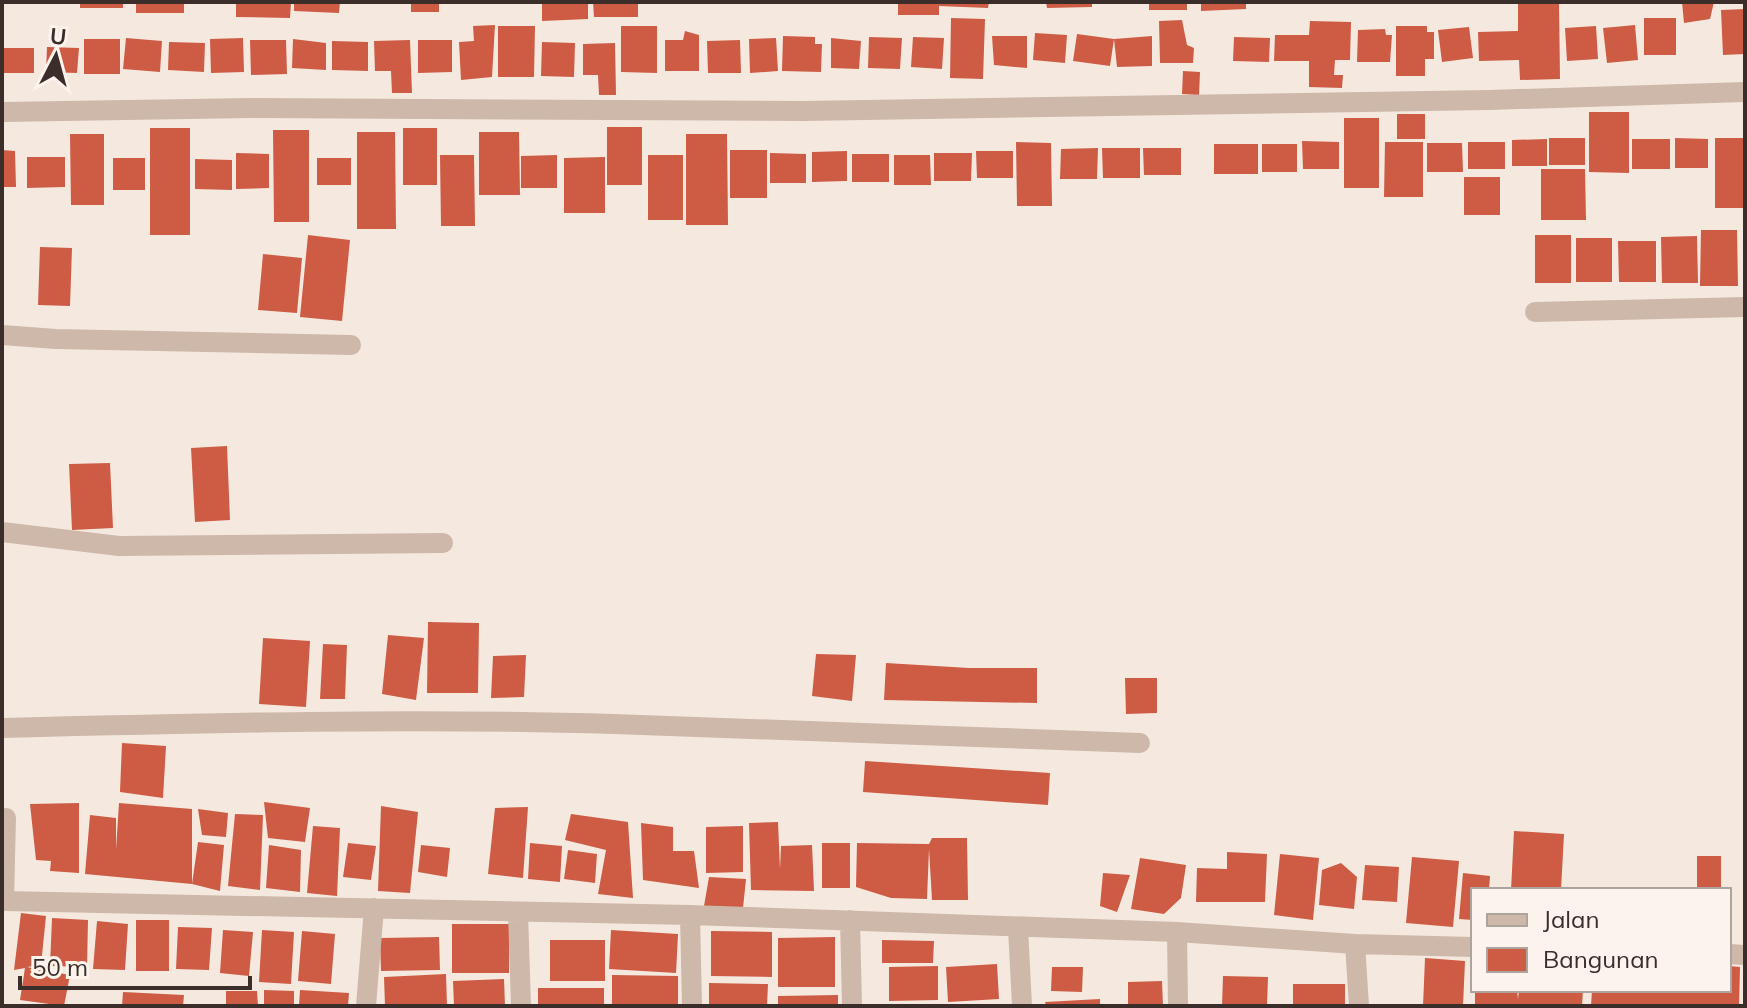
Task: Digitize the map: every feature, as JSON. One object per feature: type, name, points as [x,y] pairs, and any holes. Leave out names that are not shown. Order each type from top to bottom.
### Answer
[{"type":"street","points":[[2,112],[251,108],[804,111],[1489,100],[1745,92]]},
{"type":"street","points":[[1535,312],[1745,307]]},
{"type":"street","points":[[2,335],[56,339],[351,345]]},
{"type":"street","points":[[2,532],[119,546],[443,543]]},
{"type":"street","points":[[2,728],[211,722],[502,722],[1140,743]]},
{"type":"street","points":[[6,818],[3,911],[374,908],[690,915],[1177,932],[1355,944],[1471,947]]},
{"type":"street","points":[[366,1006],[374,908]]},
{"type":"street","points":[[518,912],[521,1006]]},
{"type":"street","points":[[690,915],[692,1006]]},
{"type":"street","points":[[850,920],[852,1006]]},
{"type":"street","points":[[1018,928],[1022,1006]]},
{"type":"street","points":[[1177,932],[1178,1006]]},
{"type":"street","points":[[1355,944],[1359,1006]]},
{"type":"building","points":[[80,2],[123,2],[123,8],[80,8]]},
{"type":"building","points":[[136,2],[184,2],[184,13],[136,13]]},
{"type":"building","points":[[236,2],[291,2],[290,18],[236,17]]},
{"type":"building","points":[[294,2],[340,2],[339,13],[294,11]]},
{"type":"building","points":[[411,2],[439,2],[439,12],[411,12]]},
{"type":"building","points":[[542,2],[588,2],[588,19],[542,21]]},
{"type":"building","points":[[593,2],[638,2],[638,17],[594,17]]},
{"type":"building","points":[[898,2],[989,2],[988,8],[939,6],[939,15],[898,15]]},
{"type":"building","points":[[1046,2],[1092,2],[1092,7],[1047,8]]},
{"type":"building","points":[[1149,2],[1187,2],[1187,10],[1149,10]]},
{"type":"building","points":[[1201,2],[1246,2],[1246,9],[1201,11]]},
{"type":"building","points":[[1682,2],[1714,2],[1710,19],[1684,23]]},
{"type":"building","points":[[1559,3],[1560,79],[1520,80],[1519,60],[1479,61],[1478,32],[1518,31],[1518,4]]},
{"type":"building","points":[[1745,9],[1745,54],[1723,55],[1721,10]]},
{"type":"building","points":[[951,18],[985,19],[983,79],[950,78]]},
{"type":"building","points":[[1644,18],[1676,18],[1676,55],[1644,55]]},
{"type":"building","points":[[1182,20],[1187,45],[1194,48],[1193,63],[1160,63],[1159,21]]},
{"type":"building","points":[[1310,21],[1351,22],[1350,60],[1335,60],[1334,75],[1343,75],[1342,88],[1309,87],[1309,61],[1274,61],[1275,35],[1309,35]]},
{"type":"building","points":[[495,25],[492,77],[461,80],[459,42],[474,41],[473,26]]},
{"type":"building","points":[[1635,25],[1638,60],[1607,63],[1603,28]]},
{"type":"building","points":[[498,26],[535,26],[534,77],[498,77]]},
{"type":"building","points":[[621,26],[657,26],[657,73],[621,72]]},
{"type":"building","points":[[1396,26],[1427,26],[1427,32],[1434,32],[1434,59],[1425,59],[1425,76],[1396,76]]},
{"type":"building","points":[[1596,26],[1598,59],[1567,61],[1565,28]]},
{"type":"building","points":[[1469,27],[1473,58],[1442,62],[1438,30]]},
{"type":"building","points":[[1385,29],[1386,35],[1392,35],[1390,62],[1357,62],[1358,30]]},
{"type":"building","points":[[685,31],[699,35],[699,71],[665,71],[665,40],[683,40]]},
{"type":"building","points":[[1035,33],[1067,35],[1065,63],[1033,60]]},
{"type":"building","points":[[1077,34],[1114,39],[1110,66],[1073,61]]},
{"type":"building","points":[[783,36],[815,37],[815,44],[822,44],[821,72],[782,71]]},
{"type":"building","points":[[992,36],[1027,36],[1027,68],[994,65]]},
{"type":"building","points":[[1152,36],[1152,66],[1117,67],[1114,39]]},
{"type":"building","points":[[869,37],[902,38],[900,69],[868,68]]},
{"type":"building","points":[[913,37],[944,38],[942,69],[911,67]]},
{"type":"building","points":[[1234,37],[1270,38],[1269,62],[1233,61]]},
{"type":"building","points":[[126,38],[162,41],[160,72],[123,69]]},
{"type":"building","points":[[243,38],[244,72],[211,73],[210,39]]},
{"type":"building","points":[[776,38],[778,71],[750,73],[749,39]]},
{"type":"building","points":[[831,38],[861,41],[859,69],[831,68]]},
{"type":"building","points":[[84,39],[120,39],[120,74],[84,74]]},
{"type":"building","points":[[293,39],[326,43],[326,70],[292,68]]},
{"type":"building","points":[[250,40],[286,40],[287,74],[251,75]]},
{"type":"building","points":[[410,40],[412,93],[392,93],[391,71],[375,71],[374,41]]},
{"type":"building","points":[[418,40],[452,40],[452,72],[418,73]]},
{"type":"building","points":[[740,40],[741,73],[708,73],[707,41]]},
{"type":"building","points":[[332,41],[368,42],[368,71],[332,70]]},
{"type":"building","points":[[169,42],[205,43],[204,72],[168,70]]},
{"type":"building","points":[[542,42],[575,43],[574,77],[541,76]]},
{"type":"building","points":[[615,43],[616,95],[599,95],[598,75],[583,75],[583,44]]},
{"type":"building","points":[[47,47],[79,48],[77,73],[46,72]]},
{"type":"building","points":[[3,48],[34,48],[34,73],[3,73]]},
{"type":"building","points":[[1183,71],[1200,72],[1199,95],[1182,94]]},
{"type":"building","points":[[1589,112],[1629,112],[1629,173],[1589,172]]},
{"type":"building","points":[[1397,114],[1425,114],[1425,139],[1397,139]]},
{"type":"building","points":[[1344,118],[1379,118],[1379,188],[1344,188]]},
{"type":"building","points":[[607,127],[642,127],[642,185],[607,185]]},
{"type":"building","points":[[150,128],[190,128],[190,235],[150,235]]},
{"type":"building","points":[[403,128],[437,128],[437,185],[403,185]]},
{"type":"building","points":[[273,130],[309,130],[309,222],[274,222]]},
{"type":"building","points":[[357,132],[395,132],[396,229],[357,229]]},
{"type":"building","points":[[479,132],[519,132],[520,195],[479,195]]},
{"type":"building","points":[[70,134],[104,134],[104,205],[71,205]]},
{"type":"building","points":[[686,134],[727,134],[728,225],[686,225]]},
{"type":"building","points":[[1549,138],[1585,138],[1585,165],[1549,165]]},
{"type":"building","points":[[1675,138],[1708,139],[1708,168],[1675,168]]},
{"type":"building","points":[[1715,138],[1745,138],[1745,208],[1715,208]]},
{"type":"building","points":[[1547,139],[1547,166],[1512,166],[1512,140]]},
{"type":"building","points":[[1632,139],[1670,139],[1670,169],[1632,169]]},
{"type":"building","points":[[1302,141],[1339,142],[1339,169],[1303,169]]},
{"type":"building","points":[[1016,142],[1051,143],[1052,206],[1017,206]]},
{"type":"building","points":[[1385,142],[1423,142],[1423,197],[1384,197]]},
{"type":"building","points":[[1468,142],[1505,142],[1505,169],[1468,169]]},
{"type":"building","points":[[1427,143],[1462,143],[1463,172],[1427,172]]},
{"type":"building","points":[[1214,144],[1258,144],[1258,174],[1214,174]]},
{"type":"building","points":[[1262,144],[1297,144],[1297,172],[1262,172]]},
{"type":"building","points":[[1098,148],[1097,179],[1060,179],[1061,149]]},
{"type":"building","points":[[1102,148],[1140,148],[1140,178],[1103,178]]},
{"type":"building","points":[[1143,148],[1181,148],[1181,175],[1144,175]]},
{"type":"building","points":[[2,150],[15,151],[16,187],[2,187]]},
{"type":"building","points":[[730,150],[767,150],[767,198],[730,198]]},
{"type":"building","points":[[847,151],[847,181],[812,182],[812,152]]},
{"type":"building","points":[[976,151],[1013,151],[1013,178],[977,178]]},
{"type":"building","points":[[236,153],[269,154],[269,188],[236,189]]},
{"type":"building","points":[[770,153],[806,154],[806,183],[770,183]]},
{"type":"building","points":[[934,153],[972,153],[971,181],[934,181]]},
{"type":"building","points":[[852,154],[889,154],[889,182],[852,182]]},
{"type":"building","points":[[440,155],[474,155],[475,226],[441,226]]},
{"type":"building","points":[[557,155],[557,188],[521,188],[521,156]]},
{"type":"building","points":[[648,155],[683,155],[683,220],[648,220]]},
{"type":"building","points":[[894,155],[930,155],[931,185],[894,185]]},
{"type":"building","points":[[27,157],[65,157],[65,187],[27,188]]},
{"type":"building","points":[[605,157],[605,213],[564,213],[564,158]]},
{"type":"building","points":[[113,158],[145,158],[145,190],[113,190]]},
{"type":"building","points":[[317,158],[351,158],[351,185],[317,185]]},
{"type":"building","points":[[195,159],[232,160],[232,190],[195,189]]},
{"type":"building","points":[[1541,169],[1585,169],[1586,220],[1541,220]]},
{"type":"building","points":[[1464,177],[1500,177],[1500,215],[1464,215]]},
{"type":"building","points":[[1701,230],[1737,230],[1738,286],[1700,286]]},
{"type":"building","points":[[308,235],[350,240],[342,321],[300,317]]},
{"type":"building","points":[[1535,235],[1571,235],[1571,283],[1535,283]]},
{"type":"building","points":[[1697,236],[1698,283],[1662,283],[1661,237]]},
{"type":"building","points":[[1576,238],[1612,238],[1612,282],[1576,282]]},
{"type":"building","points":[[1618,241],[1656,241],[1656,282],[1619,282]]},
{"type":"building","points":[[40,247],[72,248],[70,306],[38,305]]},
{"type":"building","points":[[263,254],[302,258],[297,313],[258,310]]},
{"type":"building","points":[[227,446],[230,520],[195,522],[191,448]]},
{"type":"building","points":[[110,463],[113,528],[72,530],[69,464]]},
{"type":"building","points":[[428,622],[479,623],[478,693],[427,693]]},
{"type":"building","points":[[388,635],[424,638],[416,700],[382,694]]},
{"type":"building","points":[[263,638],[310,641],[306,707],[259,704]]},
{"type":"building","points":[[323,644],[347,645],[345,699],[320,699]]},
{"type":"building","points":[[816,654],[856,655],[852,701],[812,696]]},
{"type":"building","points":[[526,655],[524,697],[491,698],[493,656]]},
{"type":"building","points":[[886,663],[1037,668],[1037,703],[884,700]]},
{"type":"building","points":[[1125,678],[1157,678],[1157,713],[1126,714]]},
{"type":"building","points":[[122,743],[166,746],[163,798],[120,792]]},
{"type":"building","points":[[865,761],[1050,773],[1048,805],[863,792]]},
{"type":"building","points":[[264,802],[310,808],[305,842],[268,838]]},
{"type":"building","points":[[79,803],[79,873],[50,871],[51,861],[36,860],[30,804]]},
{"type":"building","points":[[119,803],[192,809],[192,884],[85,874],[90,815],[116,818],[116,850]]},
{"type":"building","points":[[381,806],[418,812],[410,893],[378,891]]},
{"type":"building","points":[[528,807],[523,878],[488,874],[495,808]]},
{"type":"building","points":[[198,809],[228,813],[226,837],[202,835]]},
{"type":"building","points":[[235,814],[263,815],[260,890],[228,886]]},
{"type":"building","points":[[571,814],[628,822],[633,898],[598,894],[606,850],[565,840]]},
{"type":"building","points":[[778,822],[780,869],[781,846],[812,845],[814,891],[751,890],[749,823]]},
{"type":"building","points":[[641,823],[673,827],[673,851],[694,851],[699,888],[643,880]]},
{"type":"building","points":[[313,826],[340,828],[337,896],[307,893]]},
{"type":"building","points":[[743,826],[743,872],[706,873],[706,827]]},
{"type":"building","points":[[1514,831],[1564,834],[1561,888],[1511,888]]},
{"type":"building","points":[[932,838],[967,838],[968,900],[932,900],[929,849],[927,899],[891,898],[856,887],[857,843],[929,844]]},
{"type":"building","points":[[198,842],[224,845],[220,891],[192,884]]},
{"type":"building","points":[[348,843],[376,846],[371,880],[343,877]]},
{"type":"building","points":[[530,843],[562,846],[560,882],[528,879]]},
{"type":"building","points":[[822,843],[850,843],[850,888],[822,888]]},
{"type":"building","points":[[269,845],[301,850],[300,892],[266,888]]},
{"type":"building","points":[[421,845],[450,848],[447,877],[418,872]]},
{"type":"building","points":[[568,850],[597,854],[595,883],[564,879]]},
{"type":"building","points":[[1227,852],[1267,854],[1265,902],[1196,902],[1197,868],[1227,869]]},
{"type":"building","points":[[1280,854],[1319,858],[1313,920],[1274,915]]},
{"type":"building","points":[[1697,856],[1721,856],[1721,888],[1697,888]]},
{"type":"building","points":[[1412,857],[1459,861],[1453,927],[1406,923]]},
{"type":"building","points":[[1140,858],[1186,865],[1181,898],[1164,914],[1131,909]]},
{"type":"building","points":[[1341,863],[1357,877],[1354,909],[1319,905],[1322,870]]},
{"type":"building","points":[[1365,865],[1399,867],[1397,902],[1362,900]]},
{"type":"building","points":[[1103,873],[1130,875],[1117,912],[1100,906]]},
{"type":"building","points":[[1463,873],[1490,876],[1489,888],[1471,888],[1471,920],[1459,919]]},
{"type":"building","points":[[709,877],[746,879],[743,908],[704,906]]},
{"type":"building","points":[[21,913],[46,916],[41,965],[27,967],[70,975],[64,1006],[20,1000],[25,968],[14,970]]},
{"type":"building","points":[[52,918],[88,920],[87,967],[50,966]]},
{"type":"building","points":[[136,920],[169,920],[169,971],[136,971]]},
{"type":"building","points":[[97,921],[128,924],[125,970],[93,969]]},
{"type":"building","points":[[452,924],[509,924],[509,973],[452,973]]},
{"type":"building","points":[[178,927],[212,928],[209,970],[176,969]]},
{"type":"building","points":[[223,930],[253,932],[249,976],[220,973]]},
{"type":"building","points":[[262,930],[294,932],[291,984],[259,982]]},
{"type":"building","points":[[611,930],[678,934],[676,973],[609,969]]},
{"type":"building","points":[[302,931],[335,934],[331,984],[298,981]]},
{"type":"building","points":[[711,931],[772,932],[772,977],[711,976]]},
{"type":"building","points":[[439,937],[440,970],[381,971],[380,938]]},
{"type":"building","points":[[835,937],[835,987],[778,987],[778,938]]},
{"type":"building","points":[[550,940],[605,940],[605,981],[550,981]]},
{"type":"building","points":[[882,940],[934,941],[933,963],[882,963]]},
{"type":"building","points":[[1425,958],[1465,961],[1463,1006],[1423,1006]]},
{"type":"building","points":[[997,964],[999,999],[948,1002],[946,967]]},
{"type":"building","points":[[938,966],[938,1000],[889,1001],[889,967]]},
{"type":"building","points":[[1731,966],[1740,967],[1739,1006],[1591,1006],[1592,992],[1731,992]]},
{"type":"building","points":[[1052,967],[1083,967],[1082,992],[1051,991]]},
{"type":"building","points":[[446,974],[447,1006],[385,1006],[384,977]]},
{"type":"building","points":[[612,975],[678,976],[678,1006],[612,1006]]},
{"type":"building","points":[[1223,976],[1268,977],[1267,1006],[1222,1006]]},
{"type":"building","points":[[504,979],[505,1006],[454,1006],[453,981]]},
{"type":"building","points":[[1162,981],[1163,1006],[1128,1006],[1128,982]]},
{"type":"building","points":[[709,983],[768,984],[767,1006],[709,1006]]},
{"type":"building","points":[[1293,984],[1345,984],[1345,1006],[1293,1006]]},
{"type":"building","points":[[538,988],[604,988],[604,1006],[538,1006]]},
{"type":"building","points":[[264,990],[294,991],[294,1006],[264,1006]]},
{"type":"building","points":[[300,990],[349,993],[348,1006],[299,1006]]},
{"type":"building","points":[[226,991],[257,991],[258,1006],[226,1006]]},
{"type":"building","points":[[123,992],[184,995],[183,1006],[122,1006]]},
{"type":"building","points":[[1475,992],[1517,992],[1518,999],[1519,992],[1583,992],[1582,1006],[1475,1006]]},
{"type":"building","points":[[838,995],[838,1006],[778,1006],[778,996]]},
{"type":"building","points":[[1100,999],[1100,1006],[1046,1006],[1045,1002]]}]
